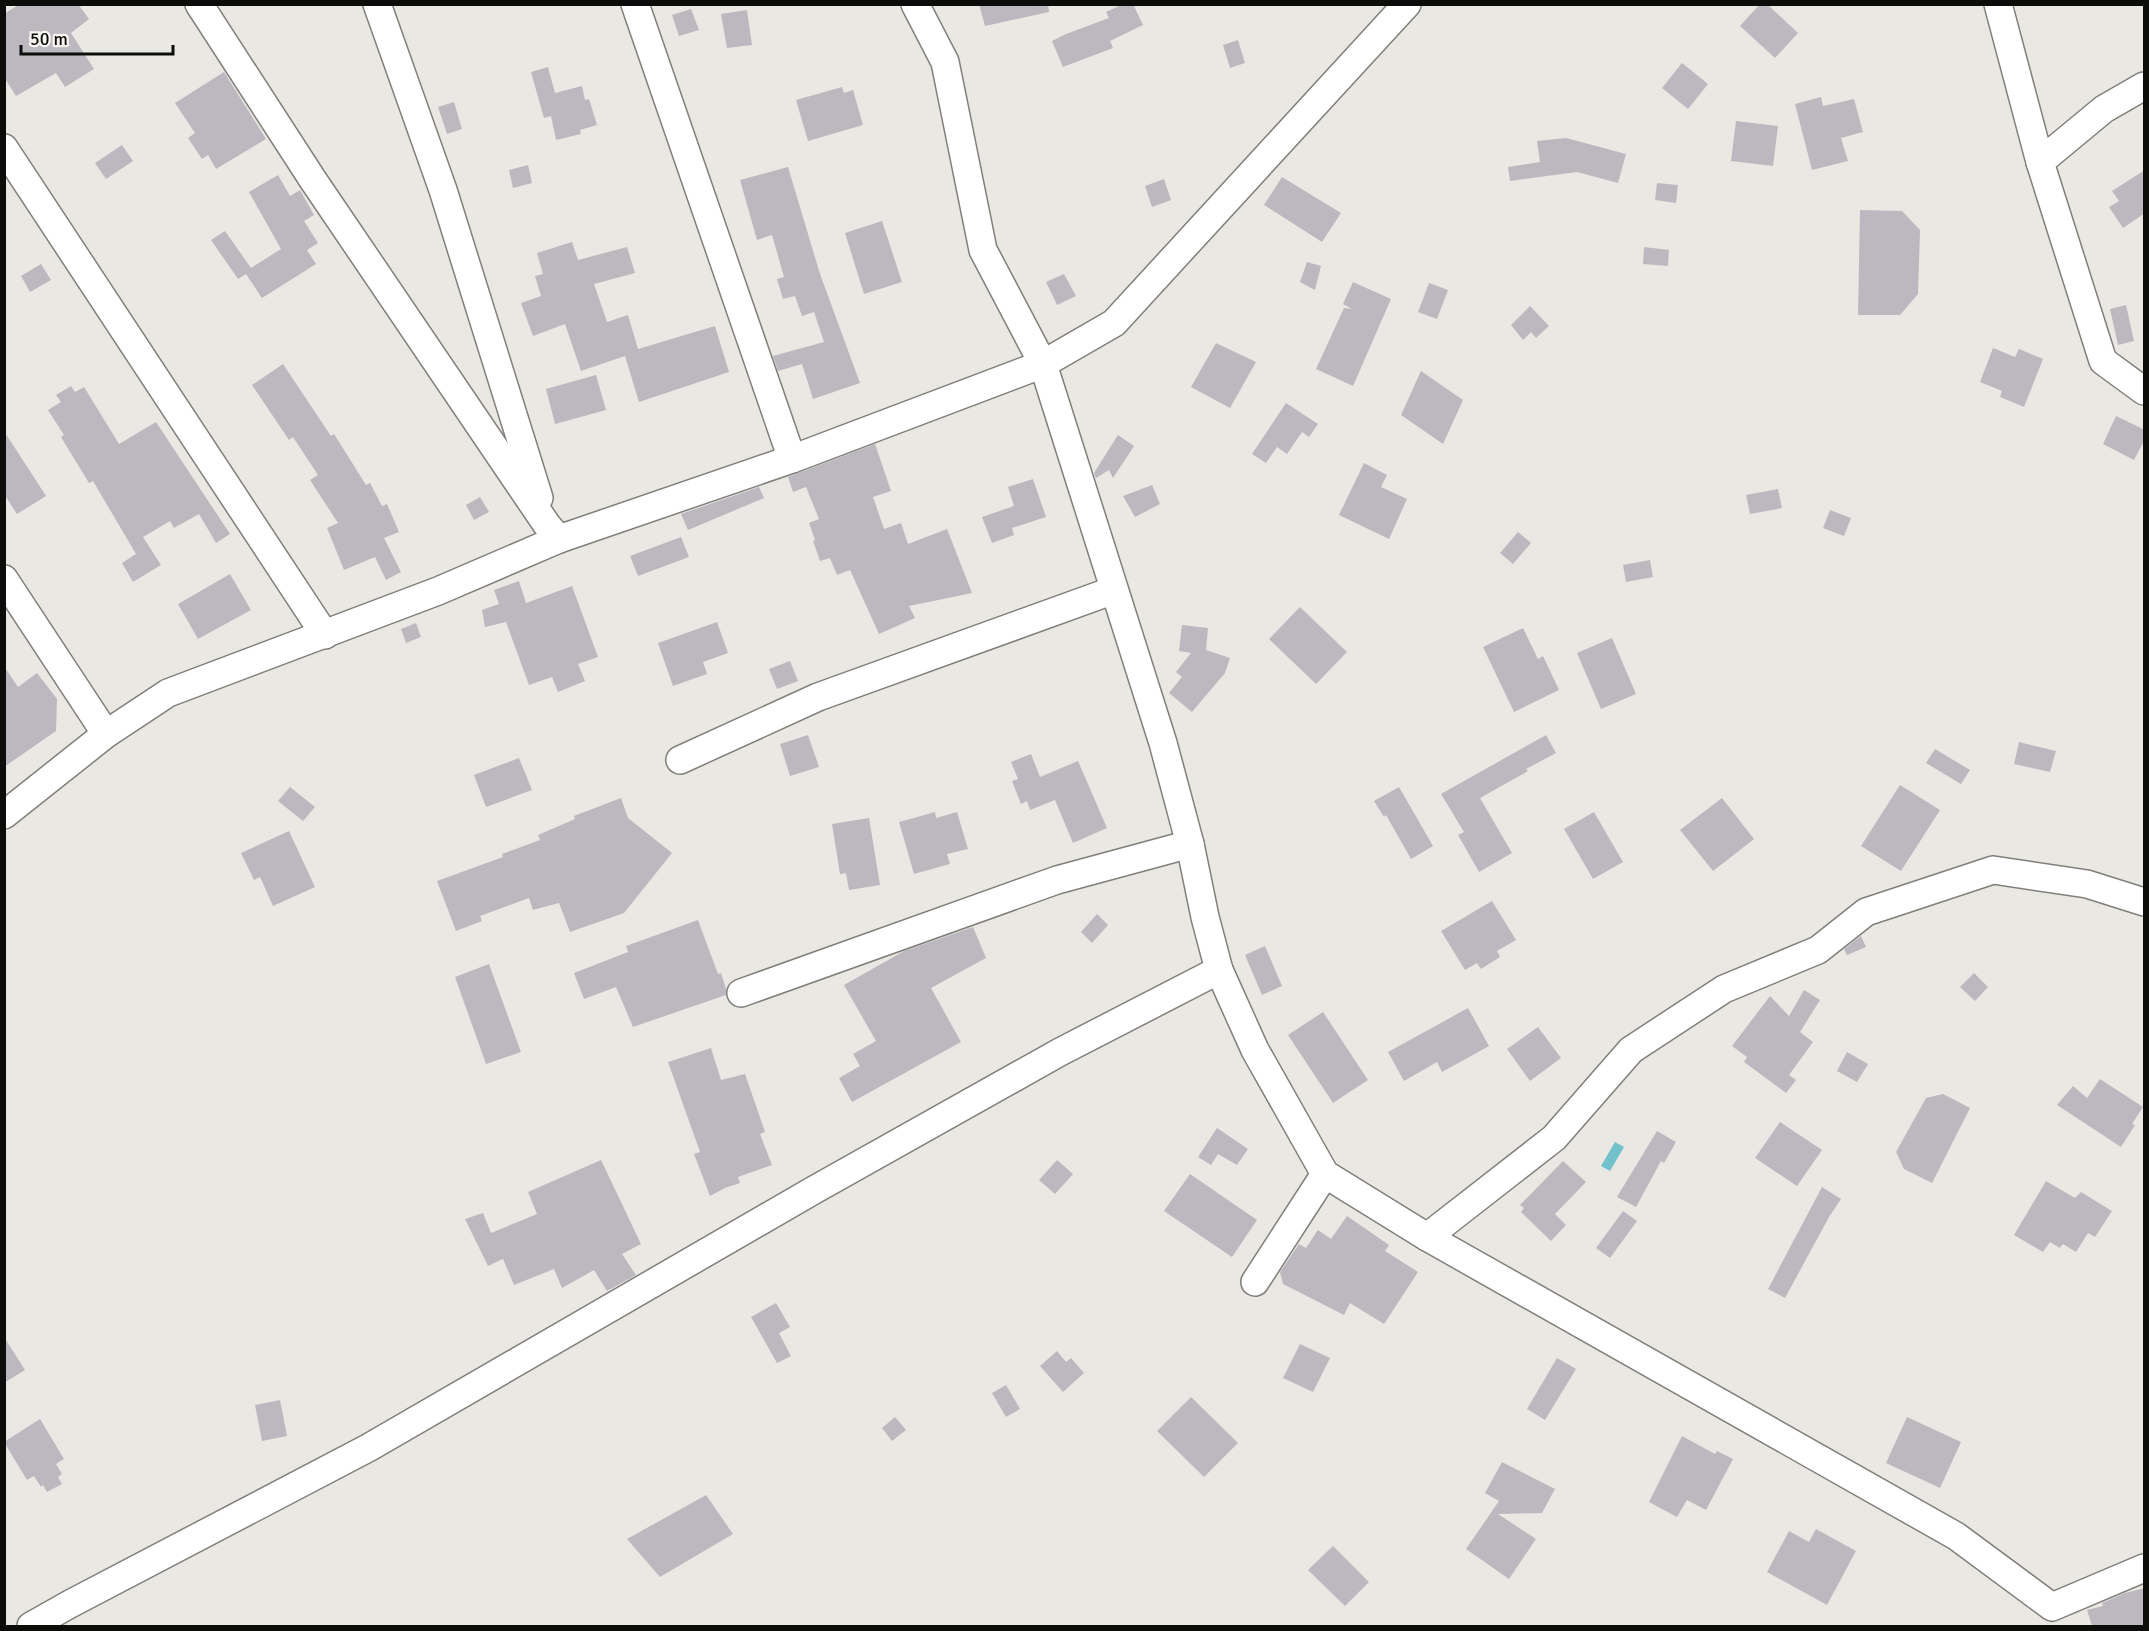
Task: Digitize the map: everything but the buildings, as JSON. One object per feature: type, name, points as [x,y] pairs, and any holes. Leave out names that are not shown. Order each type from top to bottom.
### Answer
[{"type":"street","points":[[199,4],[313,180],[553,532]]},
{"type":"street","points":[[377,4],[442,190],[553,532]]},
{"type":"street","points":[[635,4],[792,459]]},
{"type":"street","points":[[915,4],[945,62],[983,250],[1043,364],[1163,743],[1190,844],[1219,970],[1255,1050],[1325,1174],[1427,1237],[1956,1536],[2052,1607],[2145,1568]]},
{"type":"street","points":[[4,815],[106,734],[168,693],[438,591],[553,532],[792,459],[1043,364],[1114,323],[1407,4]]},
{"type":"street","points":[[1998,4],[2040,162],[2103,361],[2145,392]]},
{"type":"street","points":[[2040,162],[2104,109],[2145,86]]},
{"type":"street","points":[[4,148],[326,635]]},
{"type":"street","points":[[4,579],[106,734]]},
{"type":"street","points":[[680,760],[818,697],[1114,590]]},
{"type":"street","points":[[741,993],[1057,880],[1190,844]]},
{"type":"street","points":[[1427,1237],[1554,1138],[1631,1050],[1724,989],[1818,950],[1866,912],[1993,870],[2087,884],[2145,902]]},
{"type":"street","points":[[31,1626],[368,1448],[814,1190],[1060,1052],[1219,970]]},
{"type":"street","points":[[1255,1282],[1325,1174]]},
{"type":"water","points":[[1615,1142],[1624,1147],[1610,1171],[1601,1166]]}]
